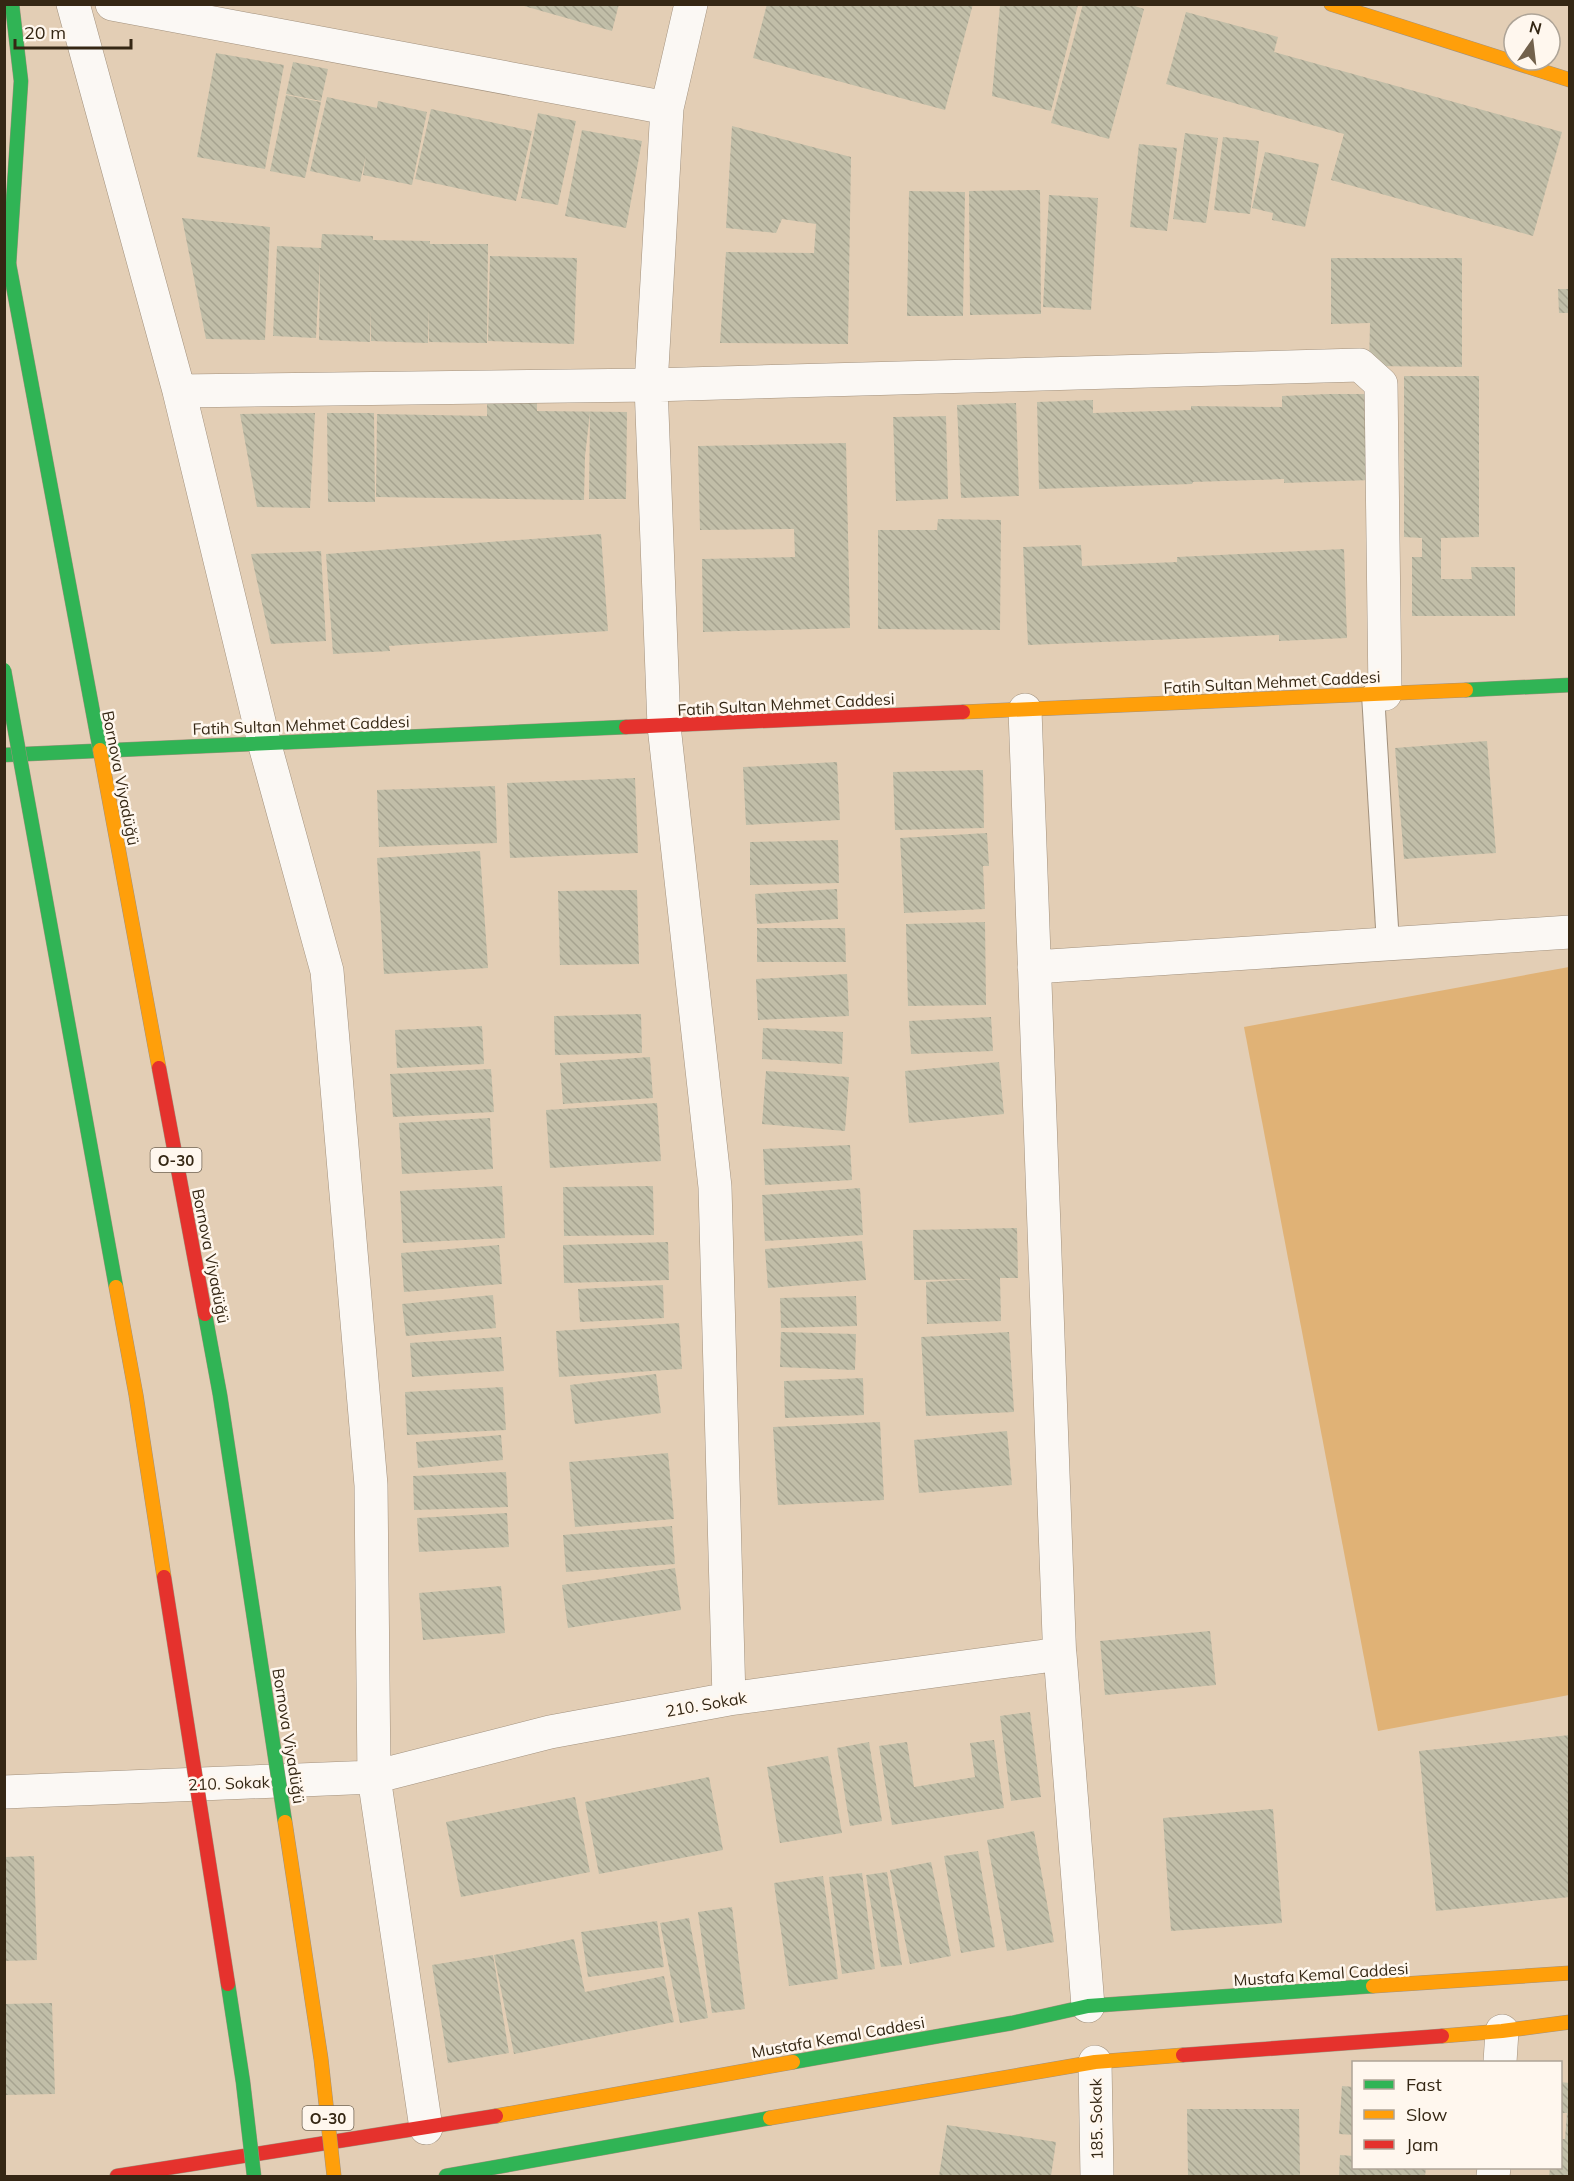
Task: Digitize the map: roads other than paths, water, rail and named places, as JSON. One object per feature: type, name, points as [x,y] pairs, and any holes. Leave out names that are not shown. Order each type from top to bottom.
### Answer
[{"type":"main road","points":[[9,264],[21,81],[12,4]]},
{"type":"main road","points":[[1331,4],[1569,80]]},
{"type":"main road","name":"Bornova Viyadüğü","points":[[4,240],[220,1395],[321,2059],[334,2176]]},
{"type":"main road","points":[[4,670],[136,1395],[243,2082],[254,2176]]},
{"type":"main road","name":"Fatih Sultan Mehmet Caddesi","points":[[4,755],[1569,685]]},
{"type":"main road","name":"Mustafa Kemal Caddesi","points":[[117,2176],[426,2128],[989,2027],[1088,2006],[1569,1974]]},
{"type":"main road","points":[[460,2175],[1095,2062],[1501,2047],[1569,2022]]},
{"type":"main road","points":[[321,2059],[347,2166]]},
{"type":"street","points":[[73,4],[180,392],[264,742],[327,971],[371,1485],[374,1777],[426,2128]]},
{"type":"street","points":[[112,4],[667,108]]},
{"type":"street","points":[[691,4],[667,108],[651,385],[664,726],[715,1188],[729,1699]]},
{"type":"street","points":[[180,392],[651,385],[1360,365],[1381,384],[1379,694]]},
{"type":"street","points":[[1025,710],[1060,1664],[1088,2006]]},
{"type":"street","points":[[1034,968],[1569,932]]},
{"type":"street","name":"210. Sokak","points":[[4,1792],[374,1777],[549,1732],[729,1699],[1060,1654],[1060,1664]]},
{"type":"street","name":"185. Sokak","points":[[1095,2062],[1097,2176]]},
{"type":"lane","points":[[1379,694],[1388,944]]}]
